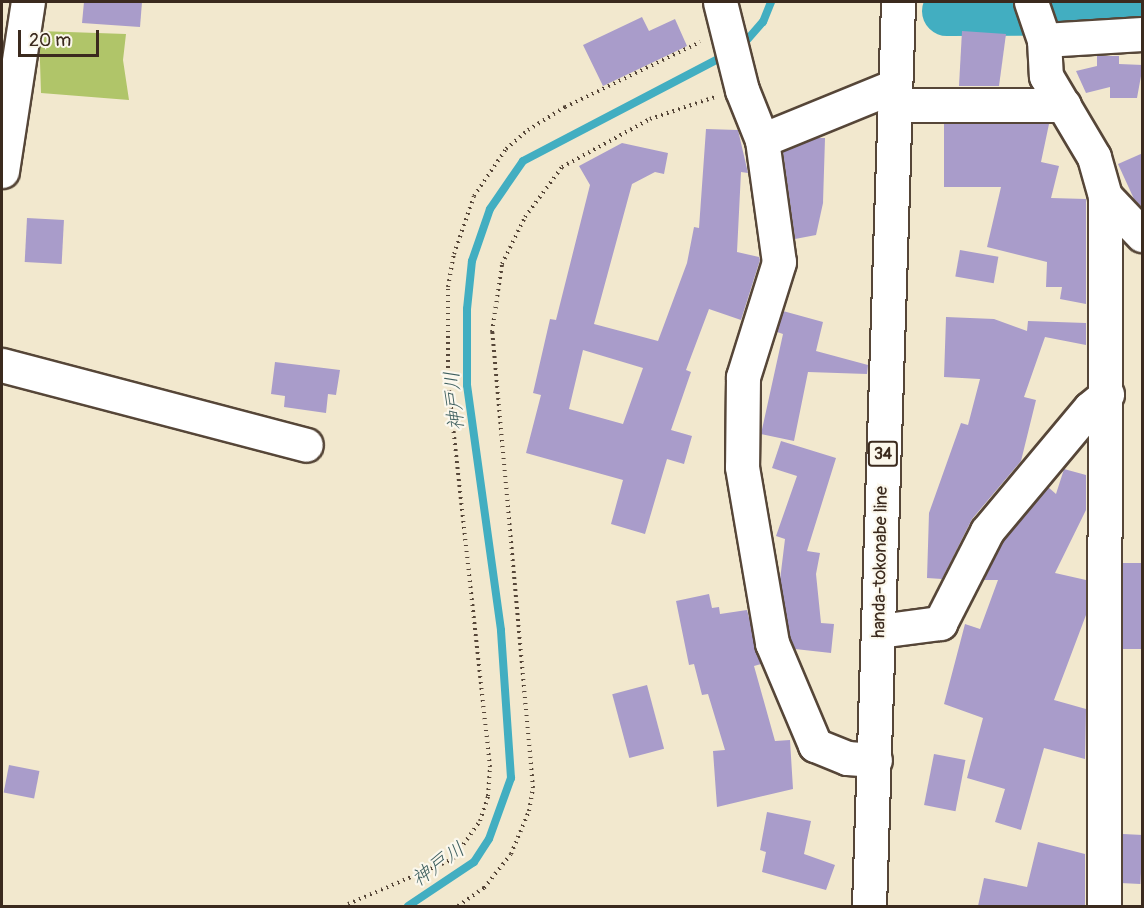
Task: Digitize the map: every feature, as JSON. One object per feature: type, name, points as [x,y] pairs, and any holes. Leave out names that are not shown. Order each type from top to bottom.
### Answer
[{"type":"street","points":[[2,171],[28,2]]},
{"type":"street","name":"handa-tokonabe line","points":[[869,906],[879,631],[893,95],[898,2]]},
{"type":"street","points":[[1031,2],[1044,40],[1046,76],[1094,157],[1105,196],[1107,394],[1104,906]]},
{"type":"street","points":[[725,22],[740,83],[762,140],[779,262],[743,377],[742,467],[772,643],[809,737],[823,750],[848,758],[875,760]]},
{"type":"street","points":[[1044,40],[1143,34]]},
{"type":"street","points":[[762,140],[893,95],[1064,105]]},
{"type":"street","points":[[1105,196],[1143,235]]},
{"type":"street","points":[[2,364],[306,444]]},
{"type":"street","points":[[879,631],[920,629],[940,623],[987,531],[1090,408],[1107,394]]},
{"type":"path","points":[[348,904],[453,859],[480,821],[488,796],[490,767],[448,369],[448,287],[454,254],[474,196],[506,149],[528,130],[582,98],[725,22]]},
{"type":"path","points":[[458,906],[484,888],[511,854],[529,811],[533,788],[492,332],[502,264],[525,217],[562,167],[650,119],[740,83]]},
{"type":"green space","points":[[39,31],[126,34],[123,60],[129,100],[41,93]]},
{"type":"building","points":[[84,2],[142,2],[140,27],[82,23]]},
{"type":"building","points":[[642,17],[649,31],[675,19],[687,46],[603,86],[583,45]]},
{"type":"building","points":[[962,31],[1006,34],[999,86],[959,86]]},
{"type":"building","points":[[1097,56],[1119,56],[1119,64],[1143,65],[1137,98],[1110,98],[1110,87],[1086,93],[1076,71],[1097,66]]},
{"type":"building","points":[[944,124],[1049,124],[1041,162],[1059,166],[1051,198],[1086,199],[1086,304],[1060,299],[1062,287],[1046,287],[1047,262],[987,247],[1001,187],[944,187]]},
{"type":"building","points":[[706,129],[738,130],[748,173],[741,172],[737,252],[759,257],[760,260],[741,320],[709,309],[686,370],[691,372],[671,430],[692,436],[684,464],[667,459],[645,534],[611,524],[623,480],[526,453],[541,395],[533,393],[550,319],[556,320],[590,185],[579,166],[622,143],[668,153],[664,174],[655,172],[632,184],[594,324],[658,341],[687,263],[694,227],[699,228]],"holes":[[[583,350],[643,368],[623,424],[569,409]]]},
{"type":"building","points":[[817,138],[825,138],[823,203],[816,235],[795,239],[783,152]]},
{"type":"building","points":[[1143,153],[1143,208],[1134,199],[1118,164]]},
{"type":"building","points":[[27,218],[64,220],[62,264],[25,262]]},
{"type":"building","points":[[960,250],[998,257],[994,283],[955,277]]},
{"type":"building","points":[[783,311],[823,322],[816,351],[868,365],[867,374],[808,372],[794,441],[761,434],[783,334],[777,332]]},
{"type":"building","points":[[946,317],[994,319],[1027,331],[1028,321],[1086,323],[1086,345],[1045,337],[1024,397],[1036,400],[1021,461],[972,519],[942,579],[927,578],[929,513],[961,423],[968,425],[980,379],[944,377]]},
{"type":"building","points":[[275,362],[340,370],[336,395],[328,394],[326,413],[284,407],[285,396],[271,394]]},
{"type":"building","points":[[781,441],[836,458],[807,551],[820,553],[816,574],[821,623],[834,624],[831,653],[795,649],[790,638],[780,580],[785,539],[776,536],[797,476],[772,468]]},
{"type":"building","points":[[1064,469],[1086,475],[1086,510],[1055,573],[1086,580],[1086,615],[1054,700],[1086,709],[1085,759],[1044,748],[1021,830],[995,822],[1005,789],[967,778],[983,718],[944,704],[965,624],[980,629],[998,580],[983,580],[1003,541],[1048,487],[1056,494]]},
{"type":"building","points":[[1123,563],[1142,563],[1142,649],[1123,649]]},
{"type":"building","points":[[709,594],[712,608],[719,607],[720,614],[747,610],[761,664],[754,666],[775,741],[790,740],[793,789],[717,807],[713,751],[725,750],[708,694],[702,695],[694,664],[689,665],[676,601]]},
{"type":"building","points":[[647,685],[664,749],[629,758],[612,694]]},
{"type":"building","points":[[934,754],[965,760],[955,811],[924,805]]},
{"type":"building","points":[[9,765],[39,771],[34,798],[4,792]]},
{"type":"building","points":[[767,812],[811,821],[804,854],[835,865],[826,890],[762,872],[766,852],[760,850]]},
{"type":"building","points":[[1123,834],[1142,835],[1140,884],[1120,883]]},
{"type":"building","points":[[1038,842],[1085,854],[1085,906],[978,906],[984,878],[1027,887]]},
{"type":"waterway","name":"神戸川","points":[[740,48],[763,22],[771,2]]},
{"type":"waterway","points":[[947,11],[1142,10]]},
{"type":"waterway","name":"神戸川","points":[[408,906],[474,862],[489,839],[511,778],[501,630],[467,385],[467,309],[472,261],[490,209],[523,161],[726,55]]}]
